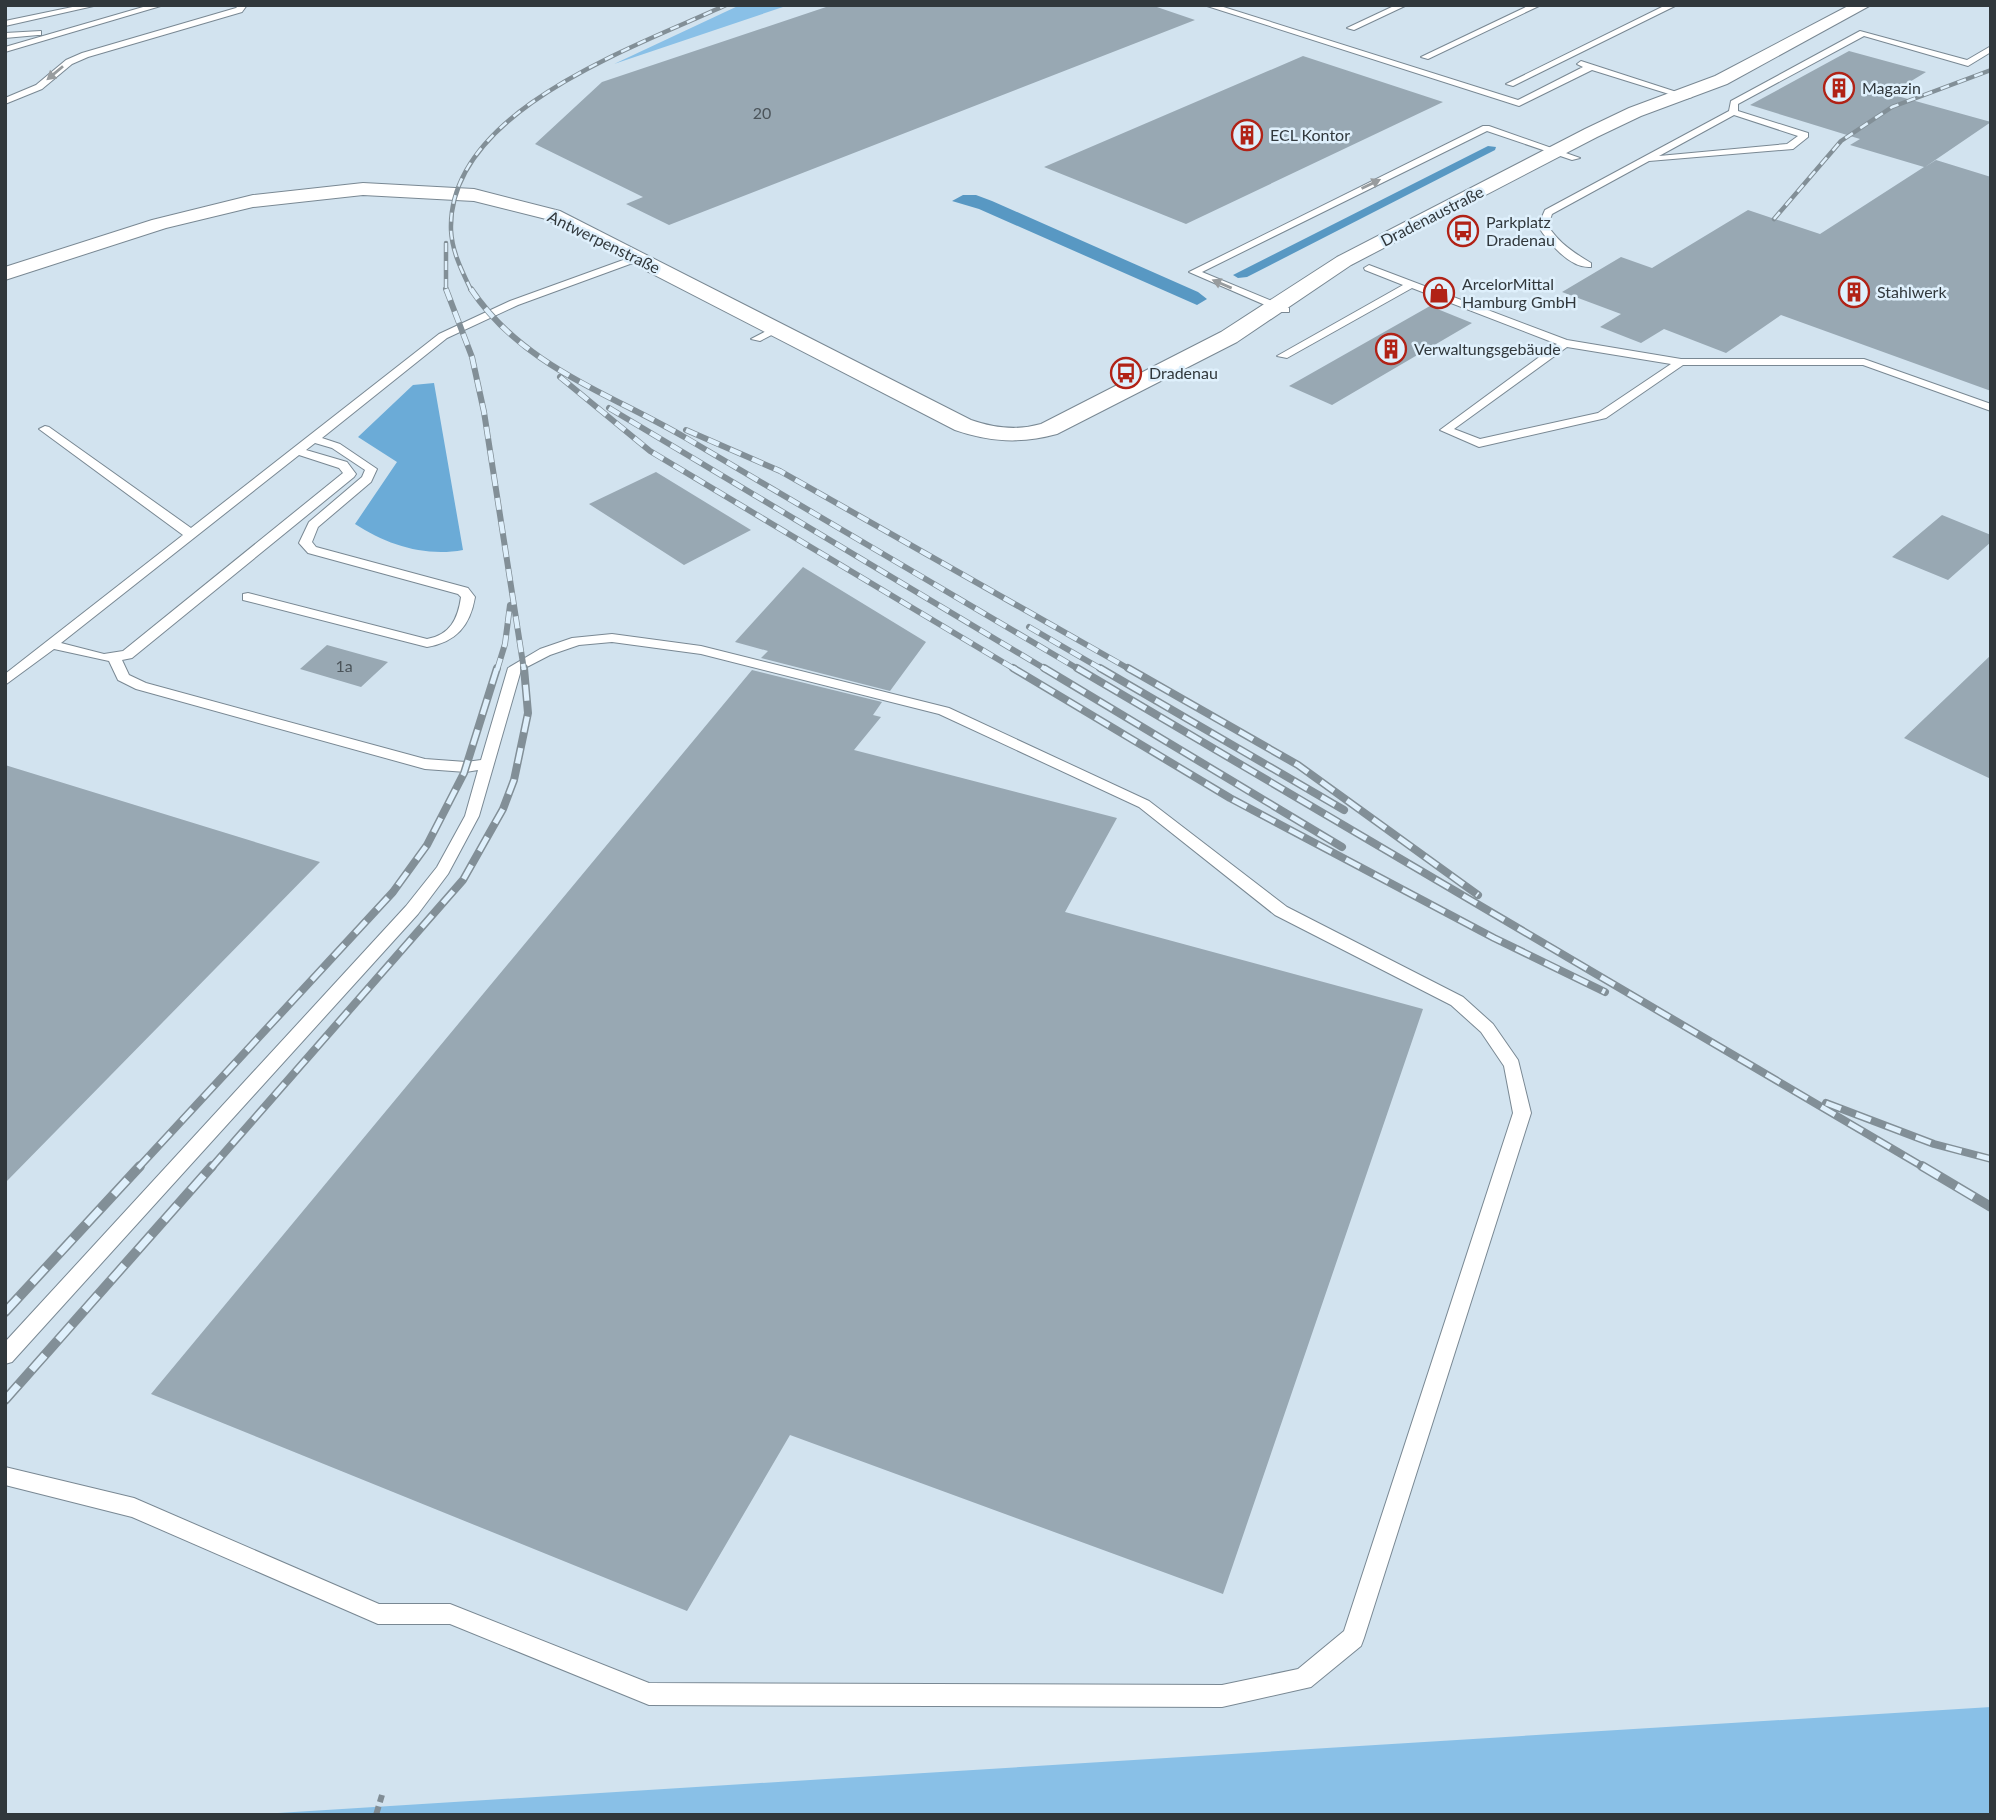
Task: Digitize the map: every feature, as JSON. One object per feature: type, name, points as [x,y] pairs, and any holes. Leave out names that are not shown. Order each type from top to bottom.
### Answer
[{"type":"street","name":"Dradenaustraße","points":[[1010,436],[1037,433],[1072,418],[1229,337],[1279,308],[1344,261],[1565,155],[1635,113],[1721,80],[1863,5]]},
{"type":"street","name":"Antwerpenstraße","points":[[5,274],[206,210],[313,193],[363,189],[456,193],[513,203],[553,215],[638,258],[766,334],[963,425],[1010,436]]},
{"type":"lane","points":[[5,24],[94,5]]},
{"type":"lane","points":[[5,36],[53,31],[151,5]]},
{"type":"lane","points":[[5,50],[160,5]]},
{"type":"lane","points":[[5,101],[39,87],[68,62],[239,10],[243,5]]},
{"type":"lane","points":[[1208,5],[1519,103],[1591,67]]},
{"type":"lane","points":[[1351,28],[1403,5]]},
{"type":"lane","points":[[1424,57],[1537,5]]},
{"type":"lane","points":[[1510,84],[1673,5]]},
{"type":"lane","points":[[1733,112],[1734,103],[1863,33],[1968,63],[1991,48]]},
{"type":"lane","points":[[1562,59],[1685,96]]},
{"type":"lane","points":[[1587,265],[1564,252],[1550,239],[1543,226],[1548,212],[1646,159],[1733,112],[1805,135],[1790,147],[1646,159]]},
{"type":"lane","points":[[1279,308],[1194,272],[1486,128],[1565,155]]},
{"type":"lane","points":[[5,681],[314,439],[409,360],[444,336],[489,315],[638,258]]},
{"type":"lane","points":[[1368,268],[1565,343],[1681,362],[1864,362],[1991,408]]},
{"type":"lane","points":[[1283,356],[1412,284]]},
{"type":"lane","points":[[1565,343],[1446,430],[1479,443],[1602,416],[1681,362]]},
{"type":"lane","points":[[44,429],[192,535]]},
{"type":"lane","points":[[248,597],[427,643],[449,636],[461,626],[466,615],[468,597],[463,592],[323,553],[305,543],[313,525],[367,480],[372,469],[335,446],[314,439]]},
{"type":"lane","points":[[52,645],[104,658],[127,655],[350,474],[343,465],[298,451]]},
{"type":"lane","points":[[5,1356],[412,910],[443,870],[472,816],[489,763],[510,677],[515,668],[545,652],[577,641],[612,638],[701,650],[944,711],[1144,804],[1281,911],[1457,1001],[1488,1028],[1512,1065],[1522,1113],[1353,1638],[1303,1679],[1222,1696],[649,1695],[450,1614],[378,1614],[134,1508],[5,1476]]},
{"type":"lane","points":[[114,656],[123,677],[141,686],[425,764],[467,767],[489,763]]},
{"type":"path","points":[[376,1815],[382,1795]]},
{"type":"shaded area","points":[[740,5],[789,5],[614,64]]},
{"type":"shaded area","points":[[1488,146],[1496,147],[1495,150],[1247,277],[1238,278],[1233,275]]},
{"type":"shaded area","points":[[963,195],[976,195],[992,201],[1198,292],[1207,299],[1197,305],[979,209],[952,201]]},
{"type":"shaded area","points":[[434,383],[463,550],[449,552],[407,548],[380,538],[355,524],[397,462],[358,437],[413,385]]},
{"type":"shaded area","points":[[1991,1707],[1991,1815],[244,1815]]},
{"type":"building","points":[[832,5],[1151,5],[1195,20],[669,225],[626,204],[643,197],[535,144],[602,82]]},
{"type":"building","name":"Stahlwerk","points":[[1849,51],[1926,72],[1890,94],[1991,122],[1925,167],[1936,160],[1991,177],[1991,391],[1781,315],[1726,353],[1664,329],[1641,343],[1600,327],[1621,314],[1562,292],[1621,257],[1652,268],[1748,210],[1820,234],[1924,167],[1850,145],[1860,139],[1750,105]]},
{"type":"building","name":"ECL Kontor","points":[[1303,56],[1443,102],[1186,224],[1044,167]]},
{"type":"building","name":"Verwaltungsgebäude","points":[[1430,306],[1472,323],[1332,405],[1289,386]]},
{"type":"building","points":[[656,472],[751,530],[684,565],[589,504]]},
{"type":"building","points":[[1942,515],[1991,535],[1991,542],[1948,580],[1892,557]]},
{"type":"building","points":[[803,567],[926,642],[890,691],[761,658],[768,651],[735,642]]},
{"type":"building","points":[[327,645],[388,662],[361,687],[300,669]]},
{"type":"building","points":[[1991,655],[1991,779],[1904,738]]},
{"type":"building","points":[[752,670],[882,702],[873,715],[881,717],[854,750],[1117,818],[1065,912],[1423,1009],[1223,1594],[790,1435],[687,1611],[151,1394]]},
{"type":"building","points":[[5,765],[320,862],[5,1183]]},
{"type":"railway","points":[[471,290],[455,254],[451,230],[458,188],[480,150],[513,117],[554,88],[599,63],[726,5]]},
{"type":"railway","points":[[1774,219],[1841,141],[1892,107],[1991,70]]},
{"type":"railway","points":[[446,243],[446,289]]},
{"type":"railway","points":[[446,289],[472,357],[484,412],[524,670]]},
{"type":"railway","points":[[471,289],[492,316],[515,338],[569,376],[686,438],[1080,670]]},
{"type":"railway","points":[[560,377],[650,451],[1016,670]]},
{"type":"railway","points":[[609,408],[1047,670]]},
{"type":"railway","points":[[686,430],[780,471],[1131,670]]},
{"type":"railway","points":[[497,670],[505,644],[510,605]]},
{"type":"railway","points":[[1029,627],[1103,670]]},
{"type":"railway","points":[[138,1168],[393,892],[427,845],[464,773],[497,668]]},
{"type":"railway","points":[[211,1168],[463,880],[503,809],[514,780],[528,713],[524,668]]},
{"type":"railway","points":[[1013,668],[1230,798],[1494,938],[1605,992]]},
{"type":"railway","points":[[1044,668],[1342,847]]},
{"type":"railway","points":[[1077,668],[1925,1168]]},
{"type":"railway","points":[[1100,668],[1344,810]]},
{"type":"railway","points":[[1128,668],[1298,765],[1478,895]]},
{"type":"railway","points":[[1826,1103],[1934,1144],[1991,1159]]},
{"type":"railway","points":[[5,1312],[140,1166]]},
{"type":"railway","points":[[5,1400],[212,1166]]},
{"type":"railway","points":[[1922,1166],[1991,1207]]},
{"type":"place","name":"Magazin","points":[[1839,88]]},
{"type":"place","name":"ECL Kontor","points":[[1247,135]]},
{"type":"place","name":"Parkplatz Dradenau","points":[[1463,231]]},
{"type":"place","name":"Stahlwerk","points":[[1854,292]]},
{"type":"place","name":"ArcelorMittal Hamburg GmbH","points":[[1439,293]]},
{"type":"place","name":"Verwaltungsgebäude","points":[[1391,349]]},
{"type":"place","name":"Dradenau","points":[[1126,373]]}]
